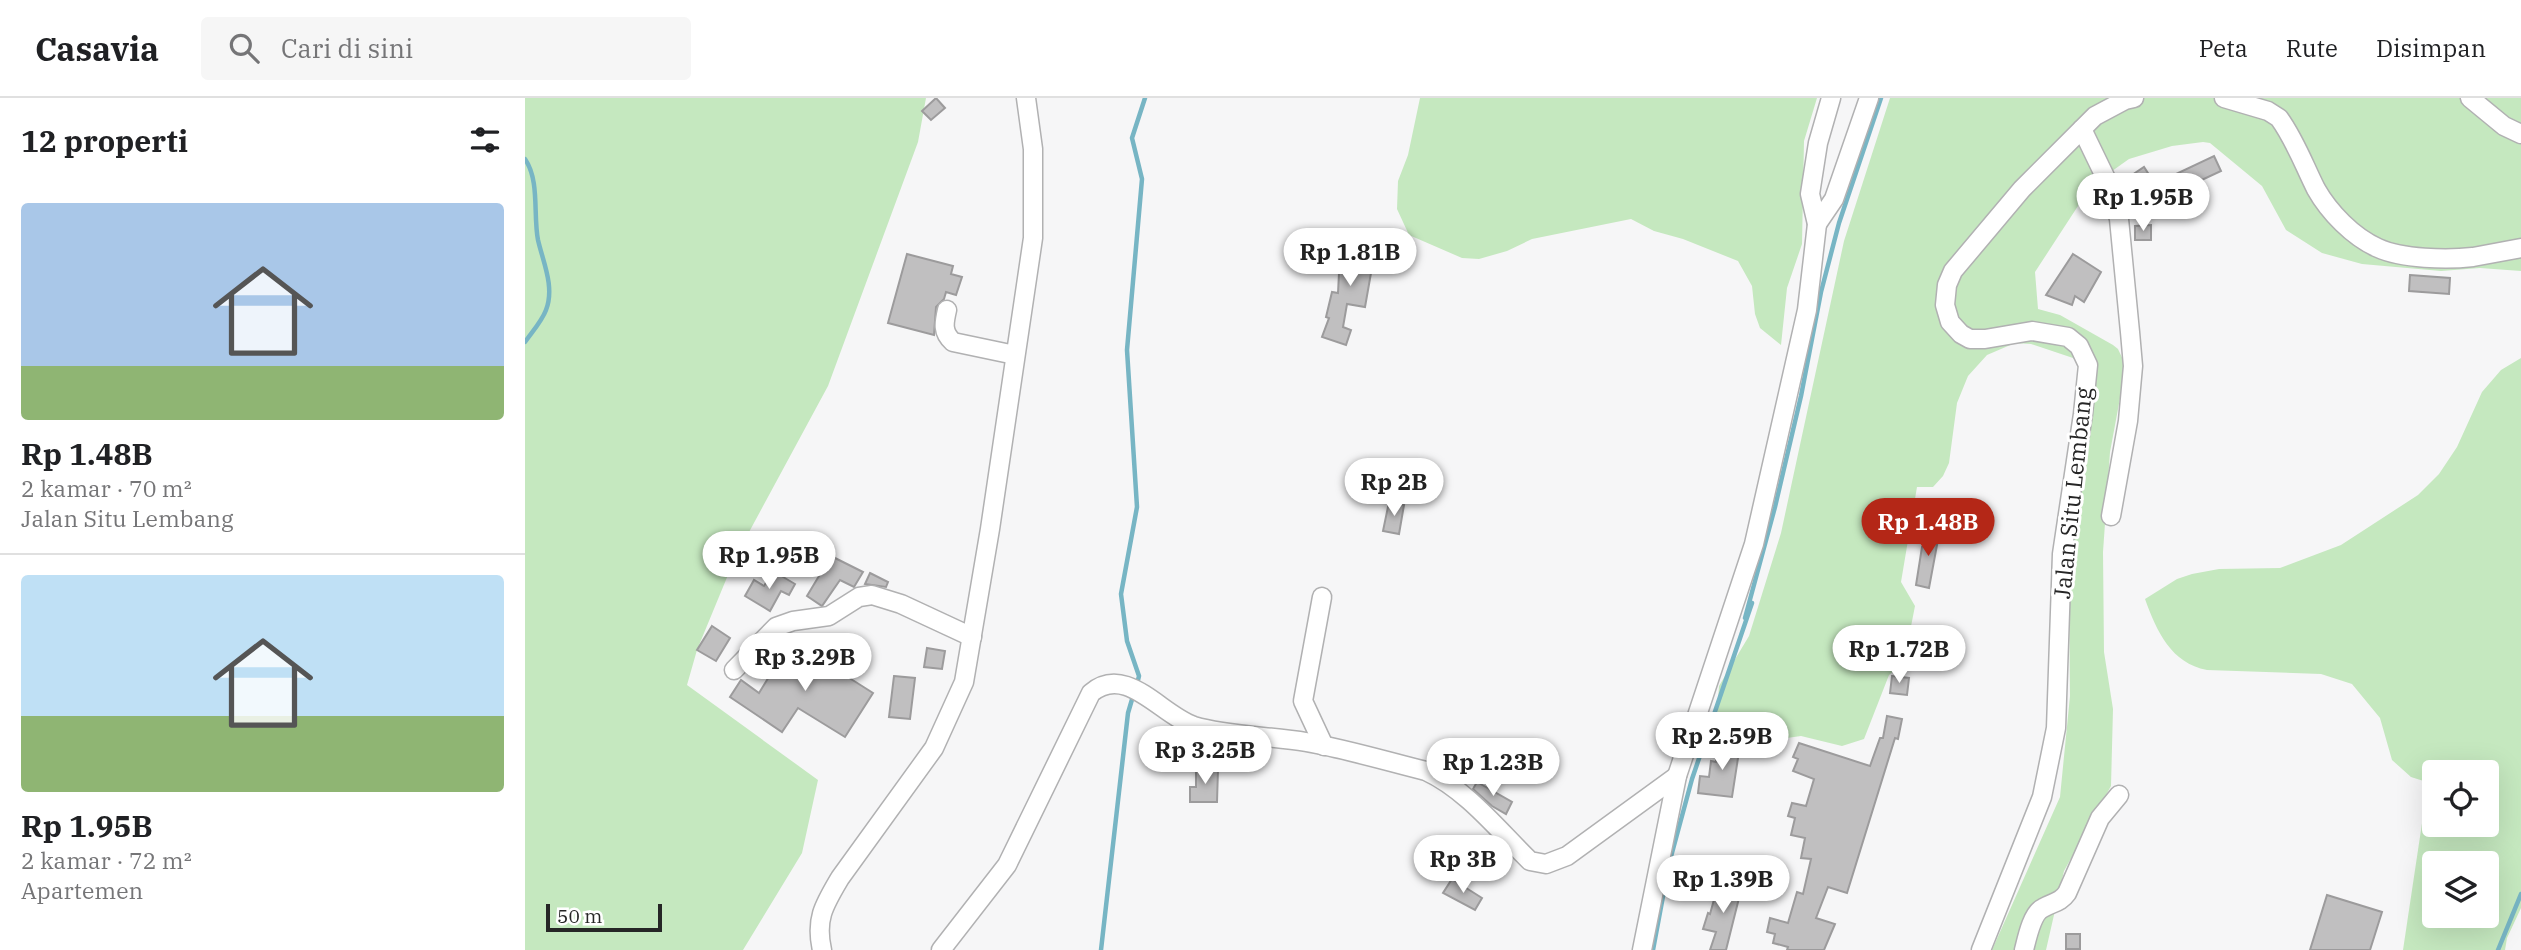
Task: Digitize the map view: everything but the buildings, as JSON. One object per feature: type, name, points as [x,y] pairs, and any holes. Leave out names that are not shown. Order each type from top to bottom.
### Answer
[{"type":"street","points":[[822,950],[817,929],[828,898],[934,748],[964,682],[1033,238],[1033,149],[1026,98]]},
{"type":"street","points":[[1642,950],[1677,776],[1754,544],[1807,310],[1817,224],[1809,194],[1818,143],[1831,98]]},
{"type":"street","points":[[1817,224],[1834,200],[1868,98]]},
{"type":"street","name":"Jalan Situ Lembang","points":[[1981,950],[2042,797],[2056,728],[2062,554],[2084,414],[2088,365],[2079,346],[2068,337],[2032,331],[1985,339],[1970,339],[1961,334],[1949,322],[1945,305],[1947,285],[1953,271],[2022,189],[2095,116],[2134,98]]},
{"type":"street","points":[[2224,98],[2268,111],[2279,118],[2331,211],[2354,232],[2378,248],[2432,258],[2472,257],[2521,248]]},
{"type":"street","points":[[2470,98],[2504,126],[2521,134]]},
{"type":"street","points":[[2082,129],[2111,189],[2119,219],[2133,366],[2128,421],[2111,516]]},
{"type":"street","points":[[947,310],[943,327],[946,336],[953,342],[1015,355]]},
{"type":"street","points":[[734,670],[776,627],[793,621],[829,616],[859,597],[872,595],[901,604],[972,637]]},
{"type":"street","points":[[1322,597],[1303,701],[1324,746]]},
{"type":"street","points":[[941,950],[1007,865],[1091,693],[1100,685],[1128,685],[1169,713],[1193,725],[1324,746],[1426,771],[1459,792],[1530,861],[1540,864],[1567,856],[1677,776]]},
{"type":"street","points":[[2024,950],[2040,908],[2061,901],[2101,818],[2119,795]]},
{"type":"green space","points":[[525,98],[926,98],[918,142],[828,386],[735,558],[697,650],[687,685],[818,780],[802,853],[743,950],[525,950]]},
{"type":"green space","points":[[1420,98],[1817,98],[1804,141],[1802,244],[1787,288],[1781,345],[1760,328],[1755,314],[1752,286],[1738,261],[1683,239],[1654,231],[1631,219],[1532,239],[1507,251],[1479,259],[1462,258],[1409,235],[1397,209],[1398,181],[1408,155]]},
{"type":"green space","points":[[1890,98],[2521,98],[2521,271],[2480,268],[2441,271],[2362,264],[2322,253],[2286,230],[2262,186],[2210,143],[2203,142],[2172,146],[2129,159],[2091,186],[2035,272],[2038,309],[2060,315],[2113,345],[2118,349],[2126,366],[2110,452],[2103,552],[2104,652],[2113,709],[2111,786],[2064,871],[2046,950],[1992,950],[2060,797],[2070,696],[2069,583],[2072,530],[2093,377],[2073,358],[2031,344],[2015,343],[1987,355],[1968,376],[1957,403],[1949,463],[1943,476],[1933,487],[1917,487],[1901,582],[1915,606],[1904,662],[1889,675],[1864,739],[1842,746],[1801,736],[1787,738],[1773,745],[1726,731],[1717,714],[1719,686],[1749,636],[1781,533],[1844,241]]},
{"type":"green space","points":[[2521,358],[2521,908],[2507,938],[2505,950],[2403,950],[2422,823],[2422,837],[2499,837],[2499,760],[2422,760],[2422,780],[2411,777],[2392,760],[2380,718],[2352,684],[2321,674],[2207,670],[2194,666],[2184,661],[2167,644],[2145,599],[2177,579],[2192,574],[2219,569],[2280,568],[2341,545],[2418,495],[2439,474],[2457,447],[2482,392],[2501,370]]},
{"type":"waterway","points":[[1137,684],[1139,676],[1127,641],[1121,594],[1137,507],[1127,350],[1142,179],[1132,138],[1145,98]]},
{"type":"waterway","points":[[1653,950],[1669,864],[1692,779],[1752,603],[1745,618],[1775,507],[1801,396],[1821,292],[1839,223],[1881,98]]},
{"type":"waterway","points":[[525,159],[533,177],[538,240],[549,292],[544,314],[525,342]]},
{"type":"waterway","points":[[1101,950],[1128,713],[1133,696]]},
{"type":"waterway","points":[[2498,950],[2521,894]]}]
